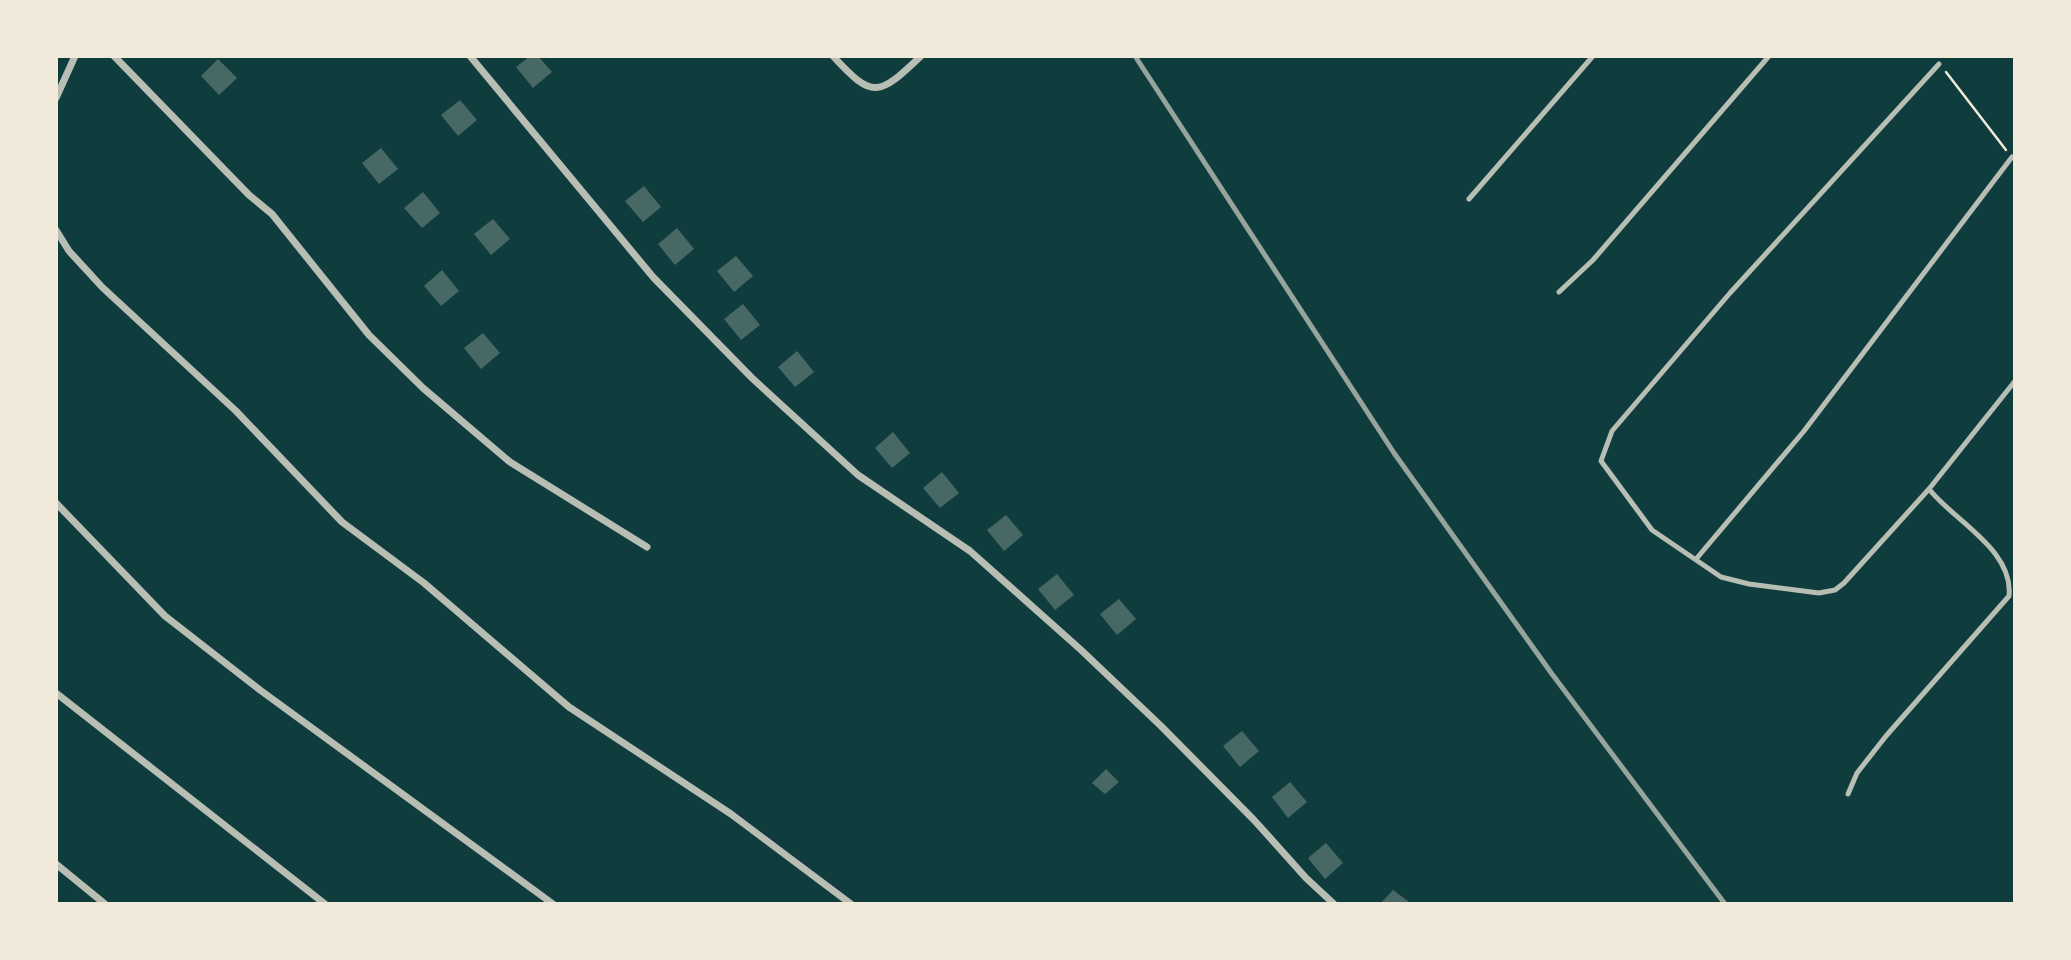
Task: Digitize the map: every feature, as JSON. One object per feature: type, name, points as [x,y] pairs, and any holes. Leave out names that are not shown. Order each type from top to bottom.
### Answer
[{"type":"street","points":[[56,98],[75,56]]},
{"type":"street","points":[[114,56],[249,195],[272,214],[369,335],[423,388],[510,462],[647,547]]},
{"type":"street","points":[[470,56],[653,277],[752,378],[858,475],[970,551],[1060,631],[1161,726],[1334,904]]},
{"type":"street","points":[[833,56],[860,84],[879,88],[889,84],[921,56]]},
{"type":"street","points":[[56,230],[69,251],[102,287],[236,411],[342,522],[424,583],[569,707],[731,814],[851,904]]},
{"type":"street","points":[[56,503],[165,616],[260,690],[553,904]]},
{"type":"street","points":[[56,692],[325,904]]},
{"type":"street","points":[[56,864],[105,904]]},
{"type":"lane","points":[[1469,200],[1593,56]]},
{"type":"lane","points":[[1559,292],[1593,260],[1769,56]]},
{"type":"lane","points":[[1939,65],[1739,283],[1612,431],[1601,461],[1652,530],[1677,550],[1697,558],[1721,577],[1749,584],[1819,593],[1835,590],[1929,489],[2015,381]]},
{"type":"lane","points":[[1697,558],[1804,430],[2012,157]]},
{"type":"lane","points":[[1847,794],[1857,772],[1886,736],[2009,596],[2007,573],[1997,555],[1941,504],[1929,489]]},
{"type":"path","points":[[1939,65],[2012,157]]},
{"type":"building","points":[[530,56],[538,56],[552,72],[533,88],[516,67]]},
{"type":"building","points":[[218,59],[237,78],[219,95],[201,76]]},
{"type":"building","points":[[460,100],[477,120],[458,136],[441,115]]},
{"type":"building","points":[[381,148],[398,169],[379,184],[362,163]]},
{"type":"building","points":[[644,186],[661,207],[643,222],[625,201]]},
{"type":"building","points":[[423,192],[440,213],[422,228],[404,208]]},
{"type":"building","points":[[493,219],[510,239],[491,255],[474,234]]},
{"type":"building","points":[[677,228],[694,249],[675,265],[658,244]]},
{"type":"building","points":[[736,256],[753,276],[734,292],[717,271]]},
{"type":"building","points":[[442,270],[459,291],[441,306],[424,286]]},
{"type":"building","points":[[743,304],[760,325],[741,340],[724,319]]},
{"type":"building","points":[[483,333],[500,353],[481,369],[464,348]]},
{"type":"building","points":[[797,351],[814,372],[795,387],[778,367]]},
{"type":"building","points":[[893,432],[910,453],[892,468],[875,448]]},
{"type":"building","points":[[942,472],[959,493],[940,508],[923,488]]},
{"type":"building","points":[[1006,515],[1023,535],[1004,551],[987,530]]},
{"type":"building","points":[[1057,574],[1074,595],[1055,610],[1038,589]]},
{"type":"building","points":[[1119,599],[1136,619],[1117,635],[1100,614]]},
{"type":"building","points":[[1242,731],[1259,751],[1240,767],[1223,746]]},
{"type":"building","points":[[1106,769],[1119,782],[1105,794],[1092,783]]},
{"type":"building","points":[[1290,782],[1307,802],[1288,818],[1272,797]]},
{"type":"building","points":[[1326,843],[1343,863],[1325,879],[1308,858]]},
{"type":"building","points":[[1393,890],[1412,904],[1381,903]]},
{"type":"railway","points":[[1135,56],[1394,453],[1552,674],[1725,904]]}]
